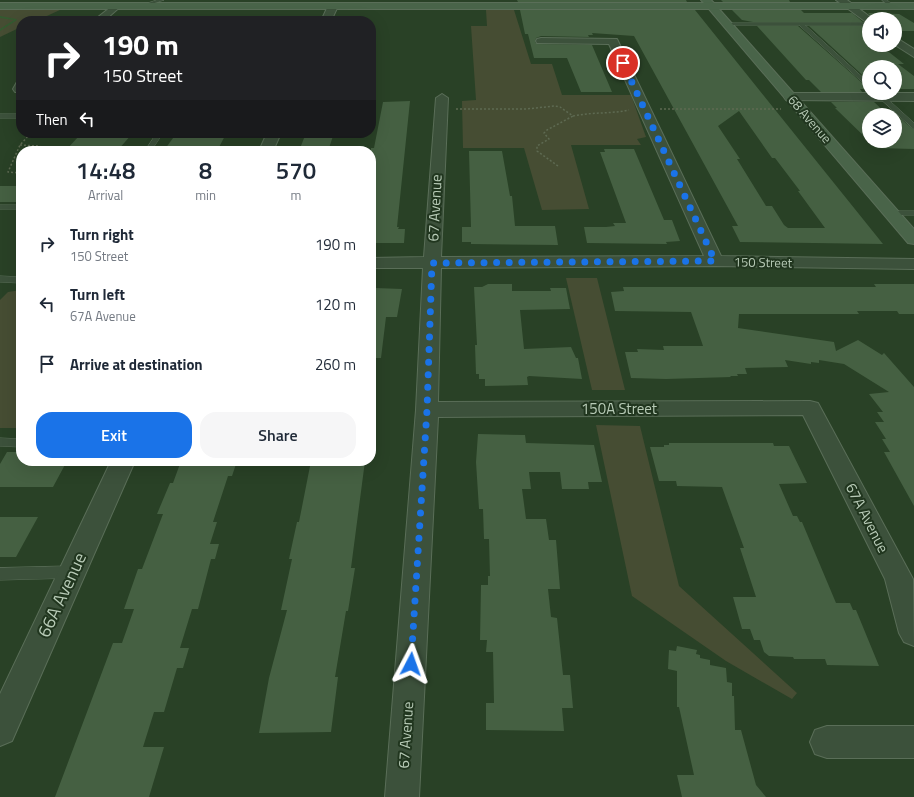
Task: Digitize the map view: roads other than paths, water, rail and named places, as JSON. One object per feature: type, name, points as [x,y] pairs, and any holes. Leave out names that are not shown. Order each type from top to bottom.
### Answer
[{"type":"street","points":[[0,6],[142,6],[235,3],[333,6],[523,3],[846,3],[914,6]]},
{"type":"street","name":"68 Avenue","points":[[708,3],[727,24],[789,103],[914,238]]},
{"type":"street","points":[[846,3],[862,15]]},
{"type":"street","points":[[104,16],[116,6]]},
{"type":"street","points":[[328,16],[333,6]]},
{"type":"street","points":[[541,41],[612,41],[715,261]]},
{"type":"street","points":[[902,45],[914,54]]},
{"type":"street","points":[[902,96],[914,97]]},
{"type":"street","points":[[789,103],[862,97]]},
{"type":"street","name":"67 Avenue","points":[[402,797],[427,410],[432,263],[447,104]]},
{"type":"street","name":"150 Street","points":[[376,262],[715,261],[914,264]]},
{"type":"street","name":"150A Street","points":[[427,410],[810,408]]},
{"type":"street","name":"67A Avenue","points":[[810,408],[899,579],[914,633]]},
{"type":"street","name":"66A Avenue","points":[[4,714],[73,572],[122,466]]},
{"type":"street","points":[[827,742],[914,742]]},
{"type":"lane","points":[[142,6],[162,0]]},
{"type":"lane","points":[[884,0],[892,6]]},
{"type":"lane","points":[[727,24],[862,24]]},
{"type":"lane","points":[[800,24],[862,80]]},
{"type":"lane","points":[[884,100],[914,127]]},
{"type":"lane","points":[[0,116],[16,116]]},
{"type":"lane","points":[[0,207],[16,207]]},
{"type":"lane","points":[[892,213],[914,213]]},
{"type":"lane","points":[[0,279],[16,280]]},
{"type":"lane","points":[[0,442],[16,442]]},
{"type":"lane","points":[[0,574],[73,572]]},
{"type":"waterway","points":[[0,17],[16,20],[0,30]]}]
